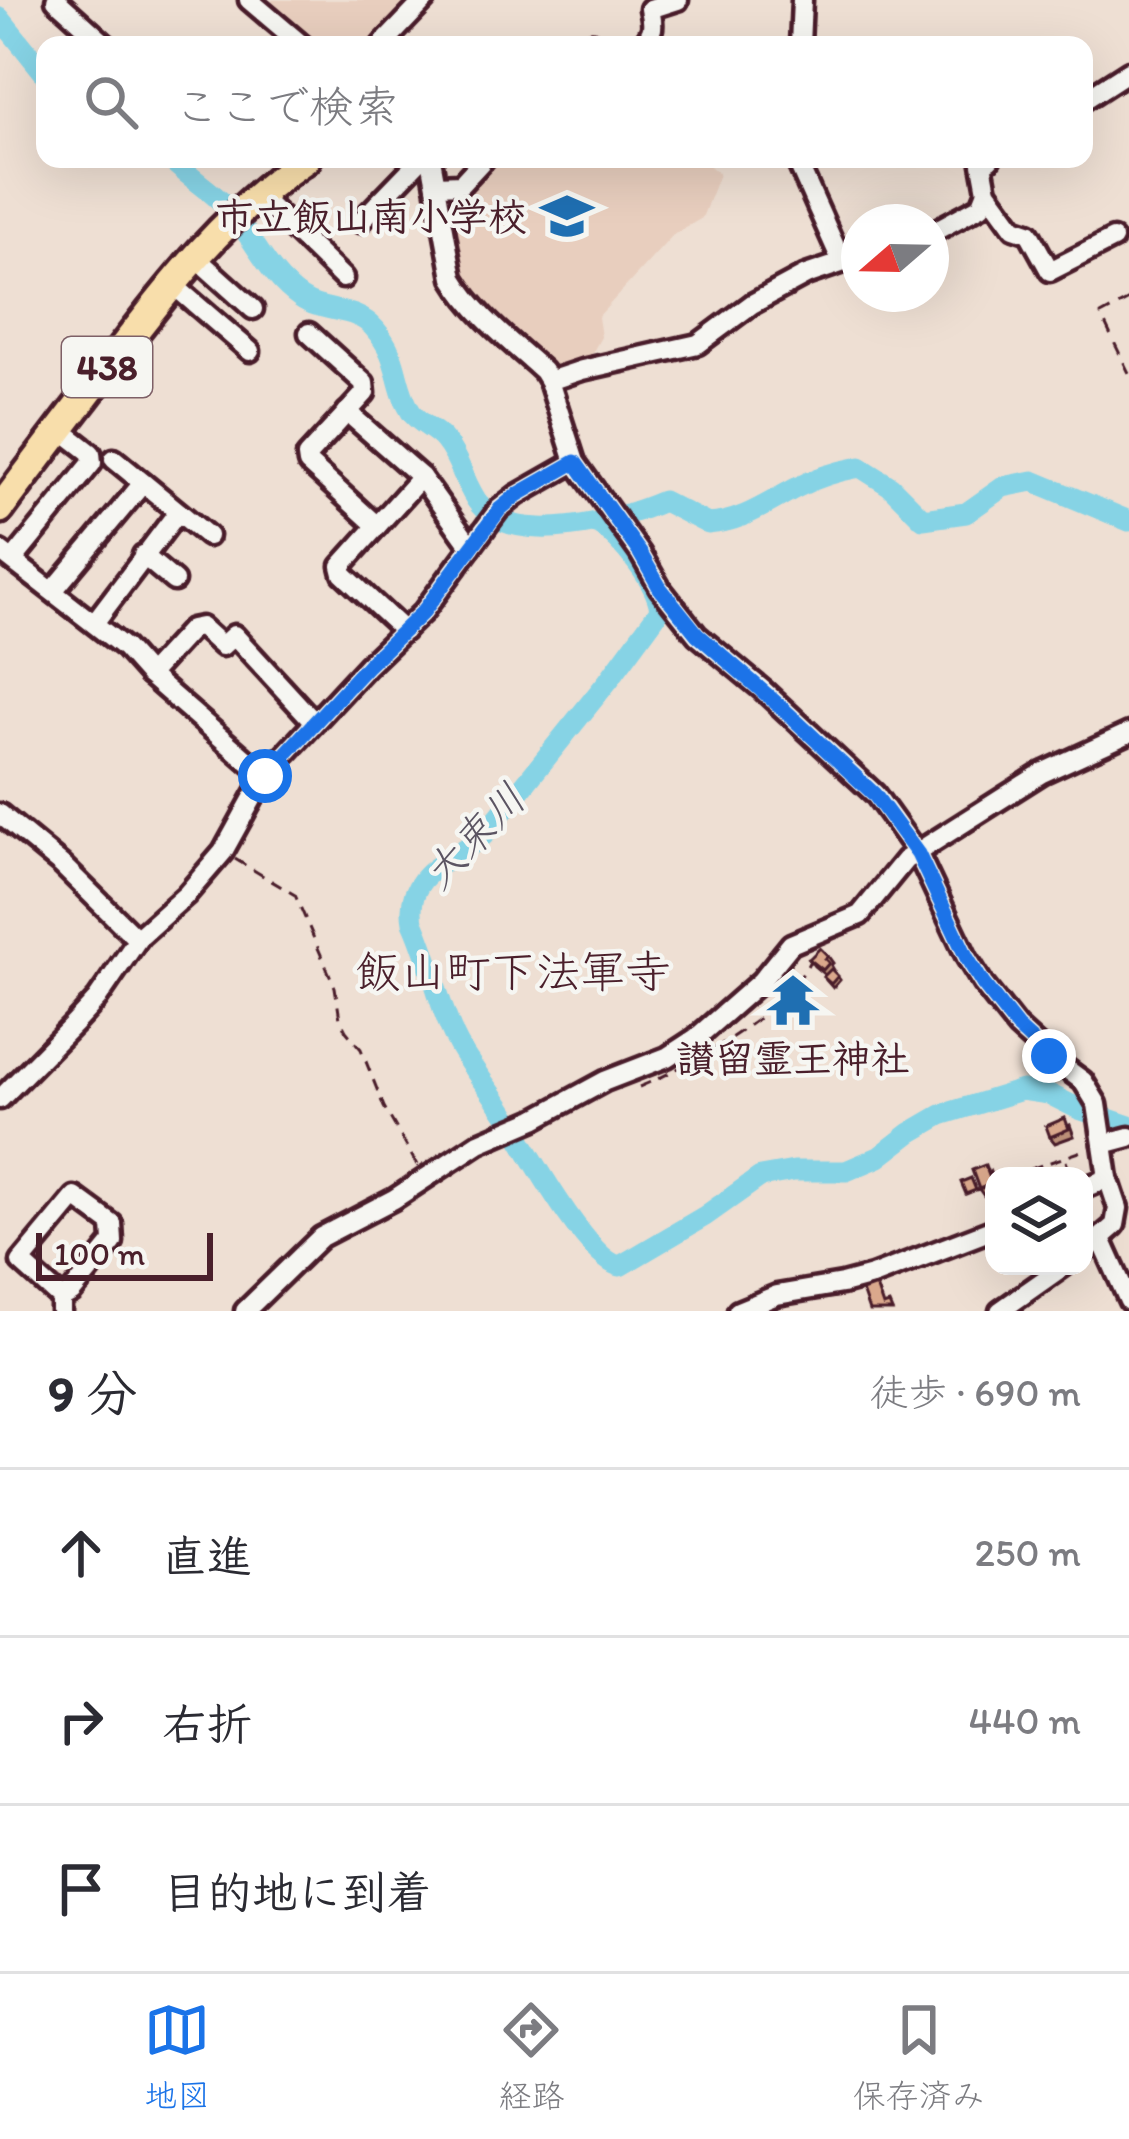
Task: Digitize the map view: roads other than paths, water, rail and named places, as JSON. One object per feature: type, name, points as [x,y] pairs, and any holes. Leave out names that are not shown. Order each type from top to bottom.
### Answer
[{"type":"highway","name":"438","points":[[0,509],[171,283],[253,199],[294,168]]},
{"type":"street","points":[[56,0],[96,36]]},
{"type":"street","points":[[249,0],[291,36]]},
{"type":"street","points":[[391,36],[425,0]]},
{"type":"street","points":[[650,36],[654,24],[650,9],[678,0]]},
{"type":"street","points":[[800,36],[802,0]]},
{"type":"street","points":[[1093,94],[1129,71]]},
{"type":"street","points":[[360,222],[412,168]]},
{"type":"street","points":[[433,168],[453,278],[472,304],[543,371],[575,462],[660,588],[697,634],[874,794],[918,854],[983,984],[1017,1027],[1083,1081],[1097,1104],[1098,1146],[1118,1208],[1115,1225],[1093,1245]]},
{"type":"street","points":[[436,185],[461,184],[476,168]]},
{"type":"street","points":[[801,168],[841,243]]},
{"type":"street","points":[[983,168],[987,191],[1014,228],[1029,233],[1050,271],[1113,239]]},
{"type":"street","points":[[949,223],[981,206],[987,191]]},
{"type":"street","points":[[253,199],[343,278]]},
{"type":"street","points":[[195,257],[253,309]]},
{"type":"street","points":[[549,381],[698,344],[752,304],[806,275],[841,263]]},
{"type":"street","points":[[171,283],[250,351]]},
{"type":"street","points":[[309,333],[364,383],[365,392],[307,456],[308,464],[377,526]]},
{"type":"street","points":[[347,412],[421,477],[471,547]]},
{"type":"street","points":[[61,429],[91,453],[92,463],[6,555],[125,648],[149,675],[265,776]]},
{"type":"street","points":[[115,458],[208,536]]},
{"type":"street","points":[[0,1099],[97,999],[137,939],[186,895],[223,852],[265,776],[423,612],[495,515],[517,495],[575,462]]},
{"type":"street","points":[[404,632],[341,566],[421,477]]},
{"type":"street","points":[[53,591],[143,483]]},
{"type":"street","points":[[94,622],[178,512]]},
{"type":"street","points":[[143,555],[174,581]]},
{"type":"street","points":[[149,675],[191,629],[201,628],[222,646],[234,635],[314,722]]},
{"type":"street","points":[[244,1311],[322,1237],[394,1199],[478,1143],[605,1081],[667,1057],[694,1040],[761,981],[791,944],[860,915],[905,860],[1042,773],[1129,733]]},
{"type":"street","points":[[0,814],[62,865],[137,939]]},
{"type":"street","points":[[1098,1146],[1129,1137]]},
{"type":"street","points":[[1093,1185],[1108,1178]]},
{"type":"street","points":[[75,1197],[112,1224],[113,1242],[61,1304],[21,1262],[75,1197]]},
{"type":"street","points":[[738,1311],[777,1295],[872,1276],[985,1232]]},
{"type":"street","points":[[1101,1239],[1129,1300]]},
{"type":"street","points":[[1000,1311],[1051,1275]]},
{"type":"waterway","name":"大束川","points":[[0,18],[36,63]]},
{"type":"waterway","name":"大束川","points":[[181,168],[226,206],[289,289],[310,303],[359,317],[375,329],[389,351],[411,412],[445,441],[480,505],[518,526],[569,527],[663,501],[708,524],[732,520],[812,481],[860,467],[890,486],[923,519],[966,513],[1003,487],[1033,481],[1129,521]]},
{"type":"waterway","name":"大束川","points":[[598,523],[636,562],[660,610],[484,835],[423,879],[412,905],[413,922],[458,1044],[591,1244],[620,1266],[760,1177],[794,1171],[846,1171],[879,1157],[941,1115],[1022,1090],[1049,1094],[1129,1126]]},
{"type":"place","name":"市立飯山南小学校","points":[[567,216]]},
{"type":"place","name":"讃留霊王神社","points":[[793,1000]]},
{"type":"district","name":"飯山町下法軍寺","points":[[513,971]]}]
